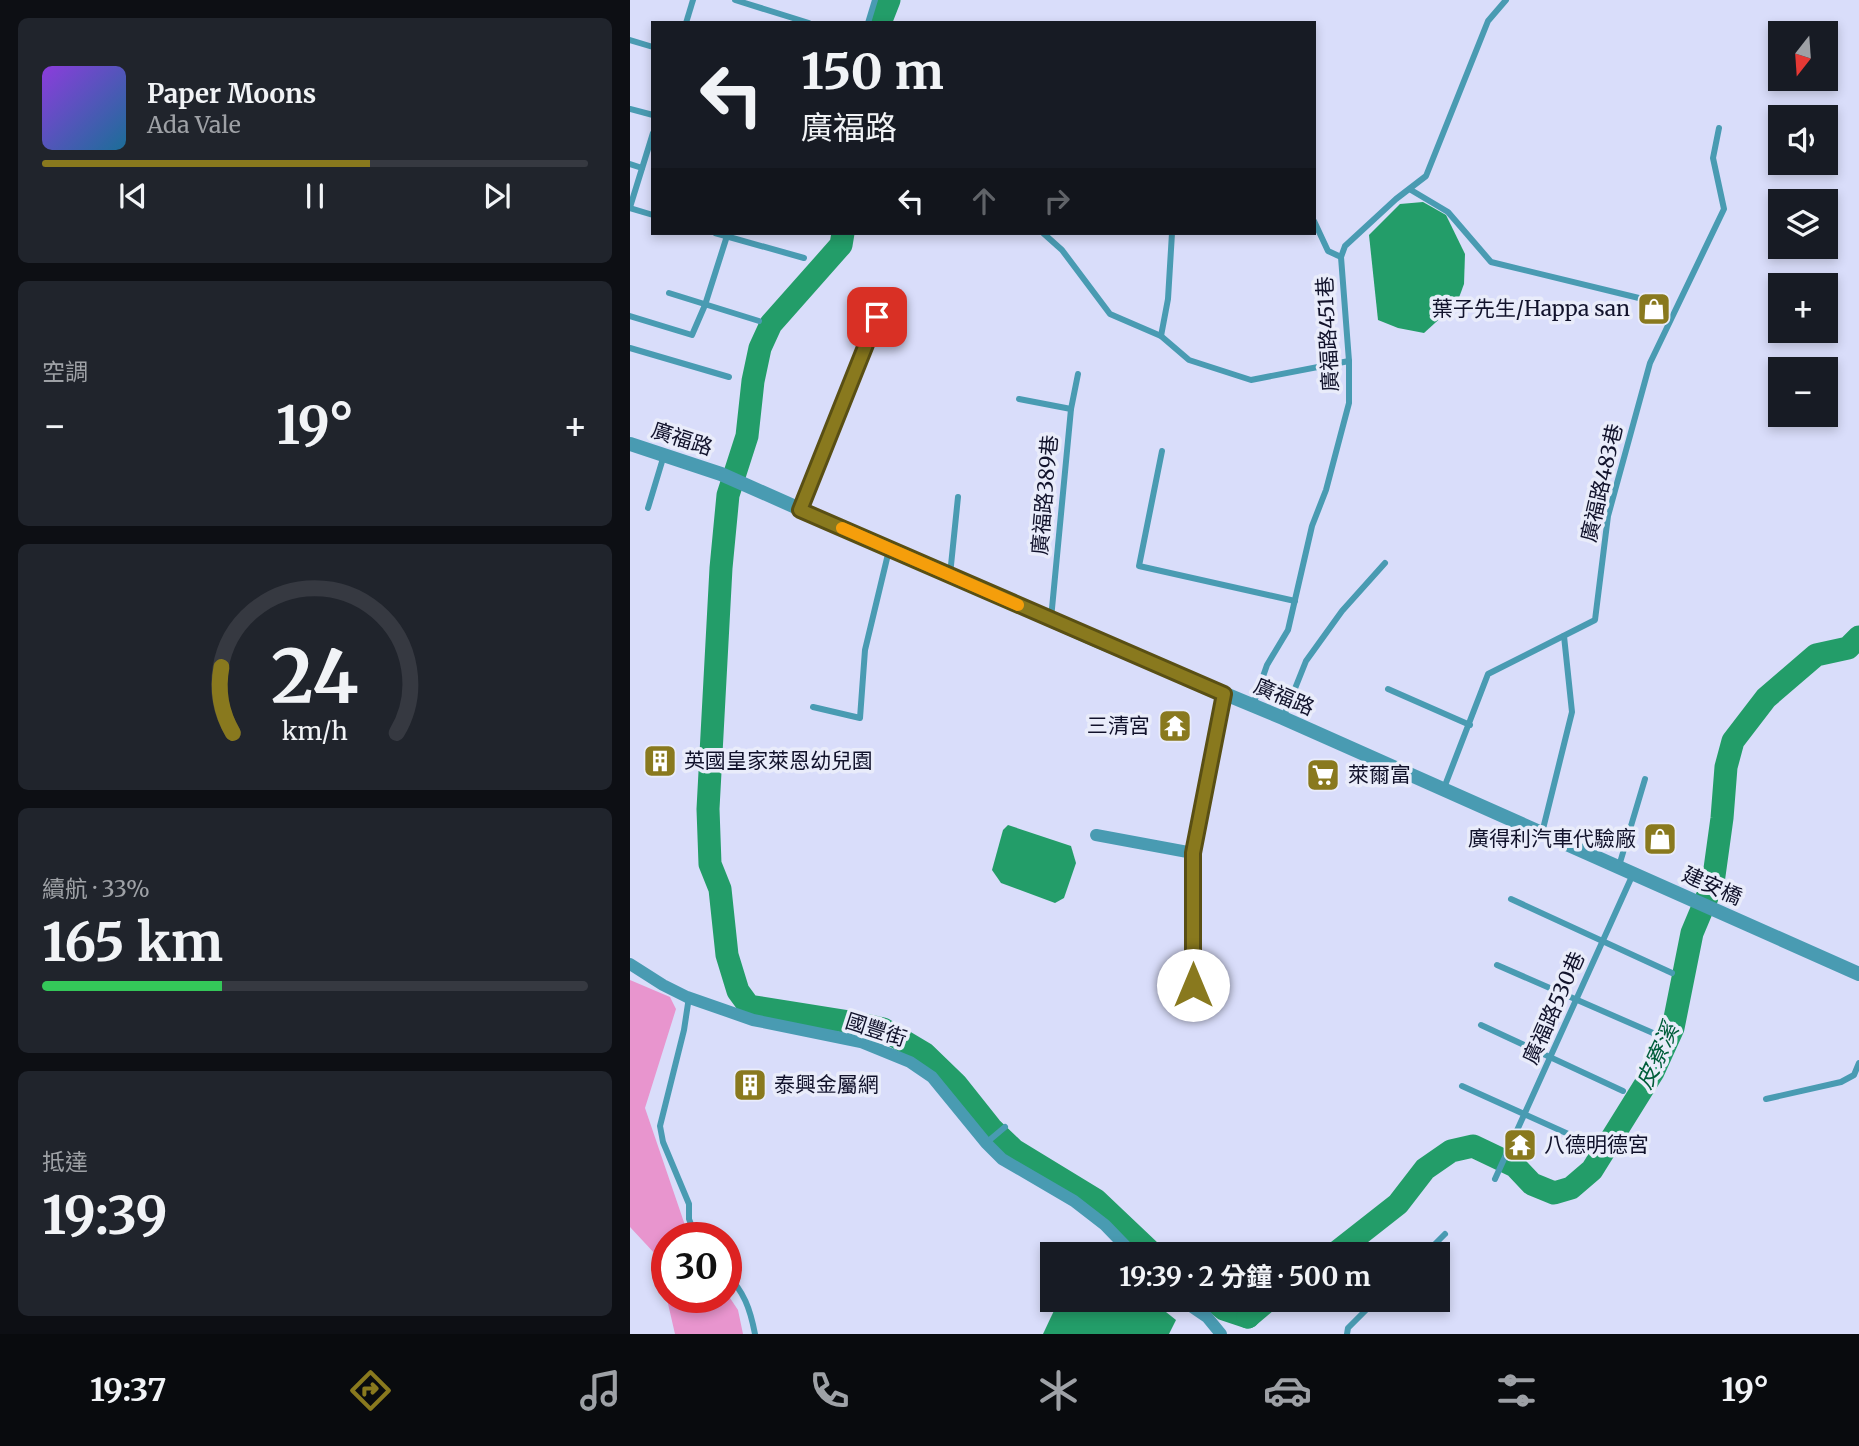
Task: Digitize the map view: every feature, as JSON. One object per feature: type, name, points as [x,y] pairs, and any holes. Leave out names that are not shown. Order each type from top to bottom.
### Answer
[{"type":"street","name":"廣福路","points":[[630,444],[721,474],[1051,620],[1283,718],[1659,886]]},
{"type":"street","points":[[1193,985],[1193,853],[1224,694]]},
{"type":"street","points":[[1096,835],[1193,853]]},
{"type":"street","name":"建安橋","points":[[1659,886],[1859,974]]},
{"type":"street","name":"國豐街","points":[[630,964],[663,985],[689,997],[753,1020],[861,1042],[910,1062],[932,1077],[1002,1159],[1084,1209],[1121,1242]]},
{"type":"street","points":[[1200,1312],[1221,1334]]},
{"type":"lane","points":[[688,21],[693,0]]},
{"type":"lane","points":[[735,0],[803,21]]},
{"type":"lane","points":[[869,21],[876,0]]},
{"type":"lane","name":"廣福路451巷","points":[[1253,706],[1267,665],[1288,631],[1312,526],[1326,490],[1349,403],[1342,257],[1345,246],[1396,199],[1426,176],[1488,21],[1506,0]]},
{"type":"lane","points":[[630,40],[651,46]]},
{"type":"lane","points":[[630,109],[651,114]]},
{"type":"lane","name":"廣福路483巷","points":[[1443,790],[1488,674],[1595,620],[1608,516],[1650,363],[1724,209],[1713,158],[1718,128]]},
{"type":"lane","points":[[651,139],[630,208],[651,214]]},
{"type":"lane","points":[[630,164],[642,168]]},
{"type":"lane","points":[[1411,190],[1448,212],[1491,262],[1643,299],[1657,305]]},
{"type":"lane","points":[[1316,225],[1328,251],[1342,257]]},
{"type":"lane","points":[[723,235],[804,258]]},
{"type":"lane","points":[[1045,235],[1062,250],[1110,314],[1161,336],[1189,360],[1251,380],[1349,361]]},
{"type":"lane","points":[[1161,336],[1168,299],[1172,235]]},
{"type":"lane","points":[[630,316],[692,335],[705,305],[727,236]]},
{"type":"lane","points":[[669,293],[759,321]]},
{"type":"lane","points":[[800,510],[877,317]]},
{"type":"lane","points":[[630,348],[729,377]]},
{"type":"lane","name":"廣福路389巷","points":[[1051,620],[1070,409],[1078,374]]},
{"type":"lane","points":[[1019,399],[1070,409]]},
{"type":"lane","points":[[1162,451],[1139,566],[1295,601]]},
{"type":"lane","points":[[648,508],[664,455]]},
{"type":"lane","points":[[950,575],[958,497]]},
{"type":"lane","points":[[813,707],[860,718],[865,650],[890,548]]},
{"type":"lane","points":[[1283,718],[1306,661],[1342,611],[1385,563]]},
{"type":"lane","points":[[1542,834],[1572,712],[1564,636]]},
{"type":"lane","points":[[1388,689],[1470,725]]},
{"type":"lane","points":[[1618,868],[1645,779]]},
{"type":"lane","name":"廣福路530巷","points":[[1495,1179],[1633,874]]},
{"type":"lane","points":[[1511,899],[1672,973]]},
{"type":"lane","points":[[1497,965],[1653,1033]]},
{"type":"lane","points":[[689,997],[684,1030],[660,1126],[663,1142],[689,1204],[690,1222]]},
{"type":"lane","points":[[1481,1025],[1623,1091]]},
{"type":"lane","points":[[1766,1099],[1841,1082],[1854,1075],[1859,1063]]},
{"type":"lane","points":[[1462,1086],[1595,1146]]},
{"type":"lane","points":[[986,1143],[1005,1127]]},
{"type":"lane","points":[[1438,1242],[1446,1234]]},
{"type":"lane","points":[[742,1292],[750,1307],[755,1334]]},
{"type":"lane","points":[[1347,1334],[1348,1328],[1364,1312]]},
{"type":"path","points":[[1595,1146],[1617,1156]]},
{"type":"shaded area","points":[[1423,202],[1446,215],[1465,254],[1464,284],[1457,303],[1424,333],[1398,328],[1378,320],[1369,235],[1400,204]]},
{"type":"shaded area","points":[[1008,825],[1071,846],[1076,863],[1064,898],[1055,903],[1001,883],[992,870],[1003,830]]},
{"type":"shaded area","points":[[630,980],[670,997],[676,1009],[645,1108],[684,1222],[651,1222],[651,1250],[630,1227]]},
{"type":"shaded area","points":[[1053,1312],[1166,1312],[1176,1320],[1169,1334],[1043,1334]]},
{"type":"shaded area","points":[[670,1313],[739,1313],[743,1334],[675,1334]]},
{"type":"waterway","points":[[881,21],[889,0]]},
{"type":"waterway","points":[[843,235],[841,245],[771,324],[760,348],[753,381],[747,436],[728,495],[721,568],[708,809],[710,864],[720,889],[727,955],[738,991],[749,1006],[883,1029],[925,1054],[956,1084],[991,1128],[1014,1150],[1096,1200],[1140,1242]]},
{"type":"waterway","name":"皮寮溪","points":[[1350,1242],[1398,1204],[1425,1169],[1451,1151],[1473,1146],[1515,1166],[1532,1184],[1554,1193],[1571,1188],[1592,1170],[1653,1072],[1673,1028],[1692,933],[1713,883],[1726,767],[1733,741],[1766,698],[1816,655],[1848,648],[1859,637]]},
{"type":"waterway","points":[[1233,1312],[1248,1317]]},
{"type":"waterway","name":"皮寮溪","points":[[1248,1317],[1254,1312]]},
{"type":"slow traffic","points":[[842,528],[1018,605]]},
{"type":"place","name":"葉子先生/Happa san","points":[[1654,309]]},
{"type":"place","name":"三清宮","points":[[1175,726]]},
{"type":"place","name":"英國皇家萊恩幼兒園","points":[[660,761]]},
{"type":"place","name":"萊爾富","points":[[1323,775]]},
{"type":"place","name":"廣得利汽車代驗廠","points":[[1660,839]]},
{"type":"place","name":"泰興金屬網","points":[[750,1085]]},
{"type":"place","name":"八德明德宮","points":[[1520,1145]]},
{"type":"route","points":[[877,317],[800,510],[1224,694],[1193,853],[1193,985]]}]
